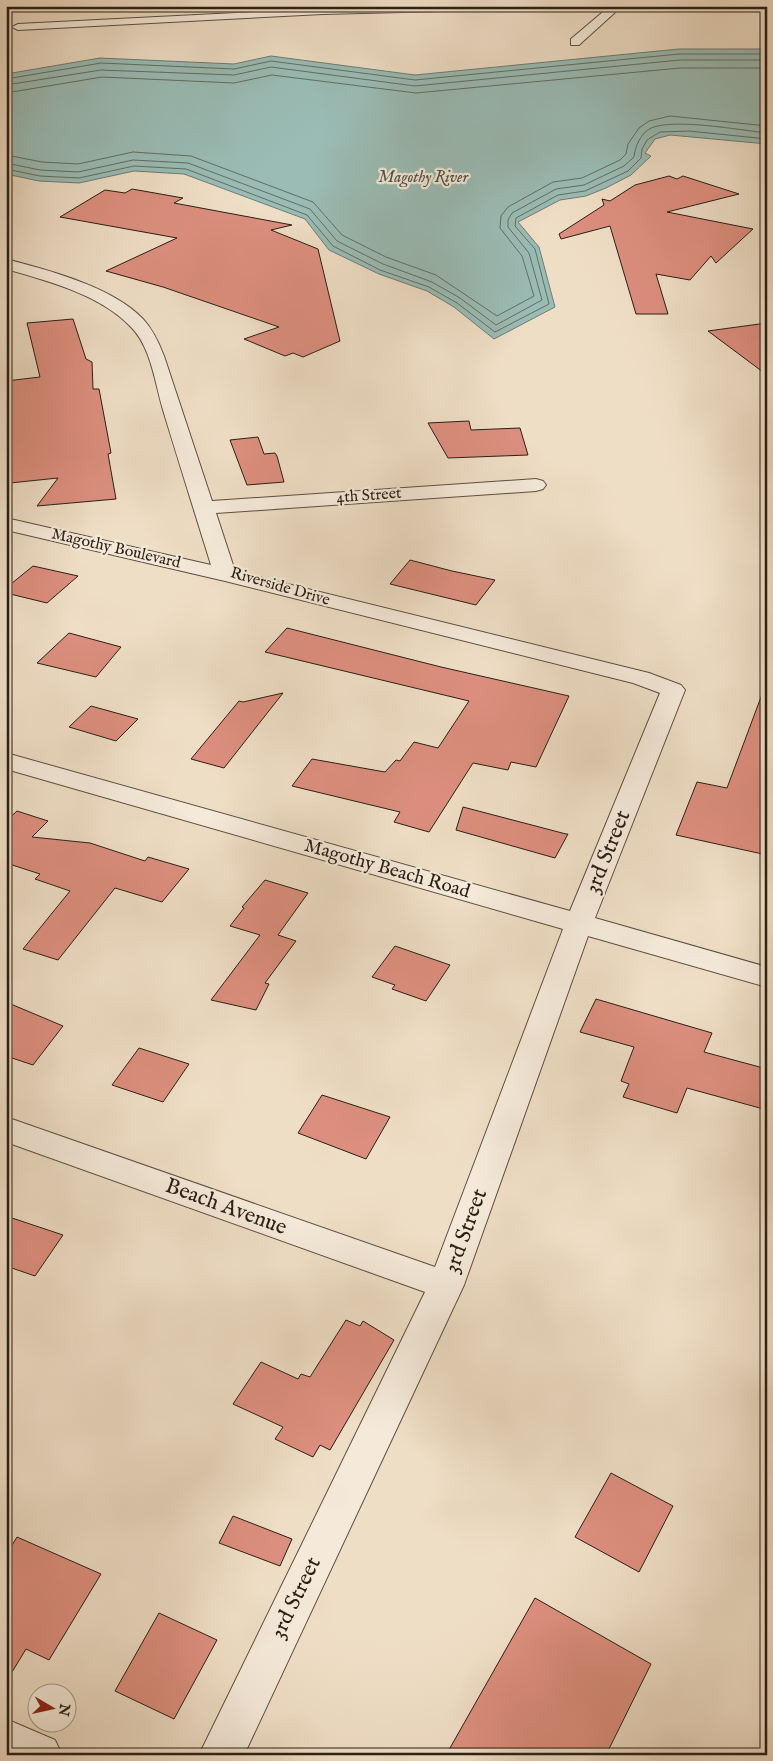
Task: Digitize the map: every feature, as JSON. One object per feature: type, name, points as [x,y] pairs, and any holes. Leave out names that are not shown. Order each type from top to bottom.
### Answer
[{"type":"street","points":[[172,20],[188,6]]},
{"type":"street","points":[[18,27],[323,11],[524,6]]},
{"type":"street","points":[[575,42],[617,6]]},
{"type":"street","name":"Riverside Drive","points":[[6,264],[52,277],[96,297],[137,323],[160,366],[202,508],[225,575],[641,678],[673,690]]},
{"type":"street","name":"4th Street","points":[[202,508],[536,486]]},
{"type":"street","name":"Magothy Boulevard","points":[[6,524],[225,575]]},
{"type":"street","name":"3rd Street","points":[[221,1755],[446,1286],[579,923],[673,690]]},
{"type":"street","name":"Magothy Beach Road","points":[[6,761],[767,976]]},
{"type":"street","name":"Beach Avenue","points":[[6,1128],[446,1286]]},
{"type":"street","points":[[6,1741],[40,1755]]},
{"type":"water","name":"Magothy River","points":[[679,49],[767,49],[767,144],[670,135],[655,139],[645,153],[651,156],[631,175],[586,196],[560,200],[518,222],[539,247],[555,307],[494,339],[454,307],[427,291],[379,274],[329,250],[305,219],[184,174],[134,171],[79,183],[39,181],[6,174],[6,74],[100,58],[234,64],[271,56],[415,75]]},
{"type":"building","points":[[669,176],[677,179],[683,176],[739,194],[667,212],[753,229],[716,263],[711,256],[690,280],[656,274],[668,314],[636,314],[610,226],[561,239],[559,234],[604,205],[602,199],[610,201],[635,185]]},
{"type":"building","points":[[132,189],[183,198],[174,203],[292,225],[271,230],[318,249],[340,341],[303,357],[293,353],[285,356],[244,339],[279,327],[163,287],[106,271],[177,238],[60,217],[105,190],[125,193]]},
{"type":"building","points":[[73,319],[86,359],[92,362],[93,389],[99,389],[111,453],[108,454],[116,499],[37,506],[58,478],[10,483],[6,471],[6,381],[40,377],[27,323]]},
{"type":"building","points":[[767,323],[767,375],[708,331],[752,325]]},
{"type":"building","points":[[469,421],[471,430],[520,428],[528,455],[448,458],[428,423]]},
{"type":"building","points":[[258,437],[264,454],[275,453],[277,456],[284,482],[247,485],[230,440]]},
{"type":"building","points":[[410,560],[495,580],[476,605],[390,584]]},
{"type":"building","points":[[33,566],[78,576],[47,603],[6,593],[6,588]]},
{"type":"building","points":[[287,628],[441,667],[569,696],[536,767],[511,762],[508,770],[473,763],[429,832],[394,822],[400,812],[292,786],[312,759],[385,772],[396,760],[400,761],[414,742],[438,748],[469,701],[265,652]]},
{"type":"building","points":[[69,633],[121,647],[96,677],[37,663]]},
{"type":"building","points":[[764,689],[767,689],[767,855],[676,835],[697,782],[727,788]]},
{"type":"building","points":[[283,693],[224,768],[191,759],[239,701],[243,702]]},
{"type":"building","points":[[91,706],[138,719],[116,741],[69,727]]},
{"type":"building","points":[[463,807],[568,834],[555,858],[456,830]]},
{"type":"building","points":[[17,811],[48,821],[32,837],[90,843],[145,861],[148,857],[189,869],[162,902],[115,888],[58,960],[23,949],[70,891],[35,879],[40,874],[6,863],[6,821]]},
{"type":"building","points":[[265,880],[308,893],[278,935],[296,941],[265,983],[269,984],[256,1010],[211,1000],[260,935],[230,926],[244,908],[242,907]]},
{"type":"building","points":[[395,946],[450,965],[426,1001],[392,989],[395,985],[372,977]]},
{"type":"building","points":[[596,999],[712,1033],[704,1052],[767,1069],[767,1110],[687,1088],[677,1113],[623,1097],[629,1084],[621,1081],[634,1047],[580,1032]]},
{"type":"building","points":[[6,1002],[63,1026],[33,1065],[6,1056]]},
{"type":"building","points":[[139,1048],[189,1064],[163,1102],[112,1085]]},
{"type":"building","points":[[322,1095],[390,1117],[366,1159],[298,1133]]},
{"type":"building","points":[[6,1216],[63,1235],[35,1276],[6,1266]]},
{"type":"building","points":[[346,1320],[360,1326],[363,1321],[394,1340],[330,1450],[320,1445],[313,1457],[275,1439],[283,1427],[233,1404],[261,1362],[298,1379],[301,1374],[310,1377]]},
{"type":"building","points":[[611,1473],[673,1506],[639,1572],[575,1537]]},
{"type":"building","points":[[233,1516],[292,1539],[280,1566],[219,1543]]},
{"type":"building","points":[[17,1537],[101,1574],[49,1660],[26,1649],[6,1682],[6,1555]]},
{"type":"building","points":[[535,1598],[651,1664],[606,1755],[446,1755]]},
{"type":"building","points":[[159,1613],[217,1640],[174,1719],[115,1691]]}]
